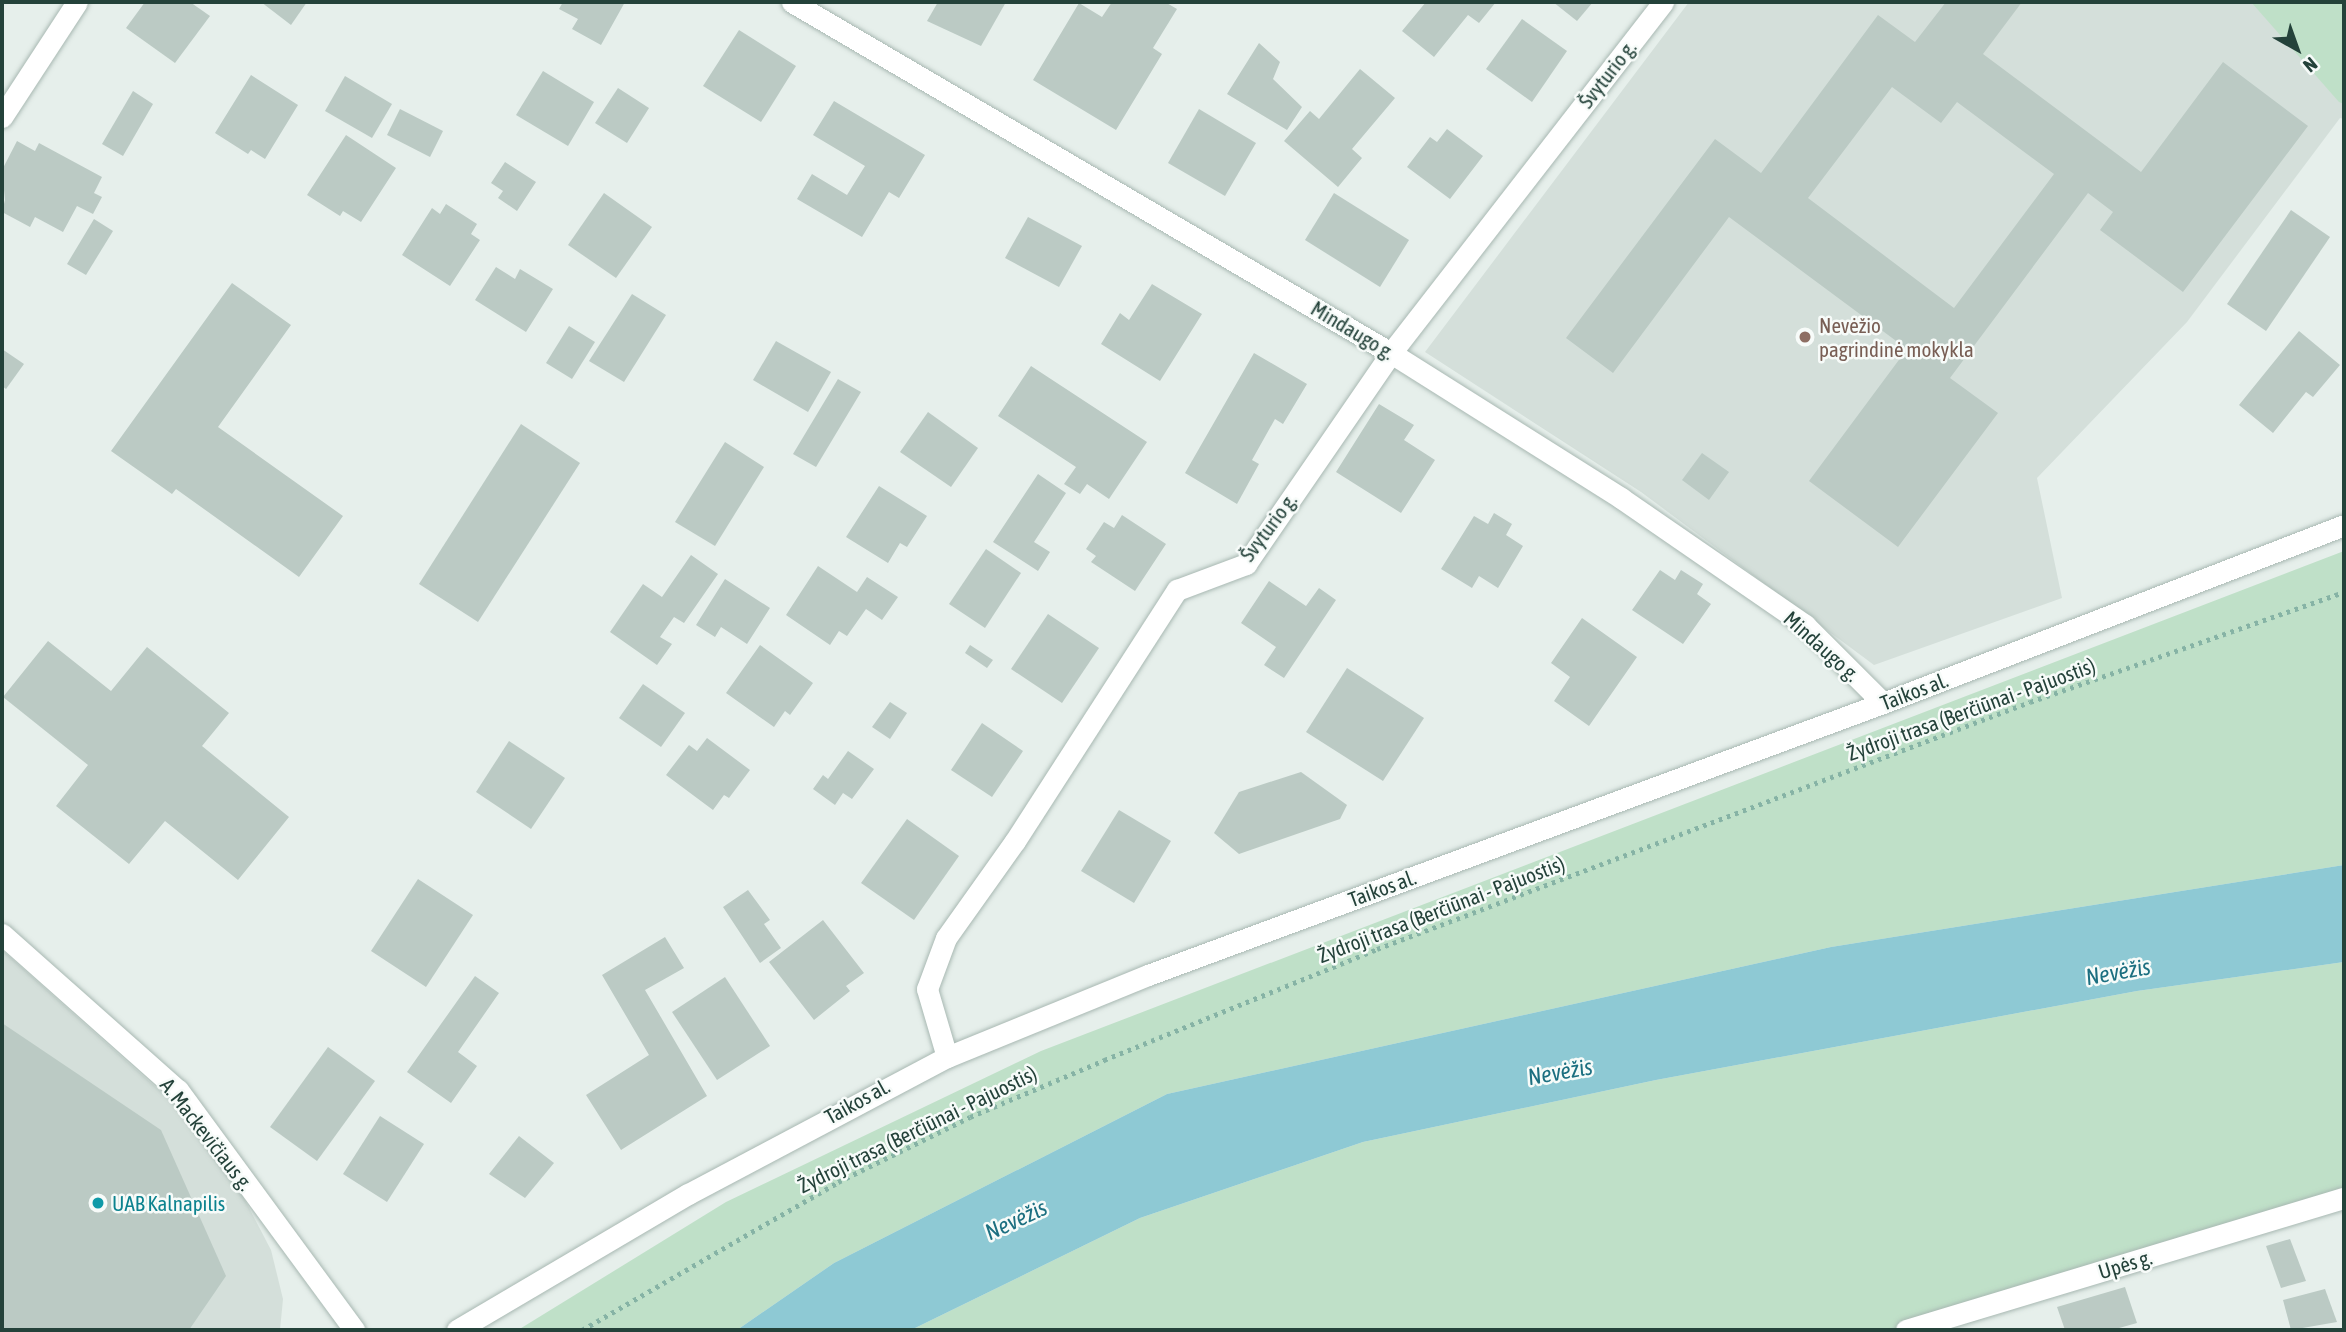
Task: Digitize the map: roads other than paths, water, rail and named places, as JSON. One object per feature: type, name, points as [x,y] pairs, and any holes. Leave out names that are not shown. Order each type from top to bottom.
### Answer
[{"type":"street","points":[[2,117],[77,2]]},
{"type":"street","name":"Mindaugo g.","points":[[792,2],[1391,353],[1621,499],[1805,625],[1883,703]]},
{"type":"street","name":"Švyturio g.","points":[[947,1057],[927,989],[946,937],[1015,841],[1177,590],[1245,564],[1391,353],[1663,2]]},
{"type":"street","name":"Taikos al.","points":[[457,1330],[688,1194],[947,1057],[1149,975],[1883,703],[2344,525]]},
{"type":"street","name":"A. Mackevičiaus g.","points":[[2,934],[178,1090],[354,1330]]},
{"type":"street","name":"Upės g.","points":[[1906,1330],[2344,1198]]},
{"type":"water","name":"Nevėžis","points":[[2344,865],[2344,962],[2137,991],[1656,1080],[1363,1142],[1140,1218],[911,1330],[737,1330],[834,1263],[1167,1094],[1831,947]]},
{"type":"place","name":"Nevėžio pagrindinė mokykla","points":[[1805,337]]},
{"type":"place","name":"UAB Kalnapilis","points":[[98,1203]]}]
